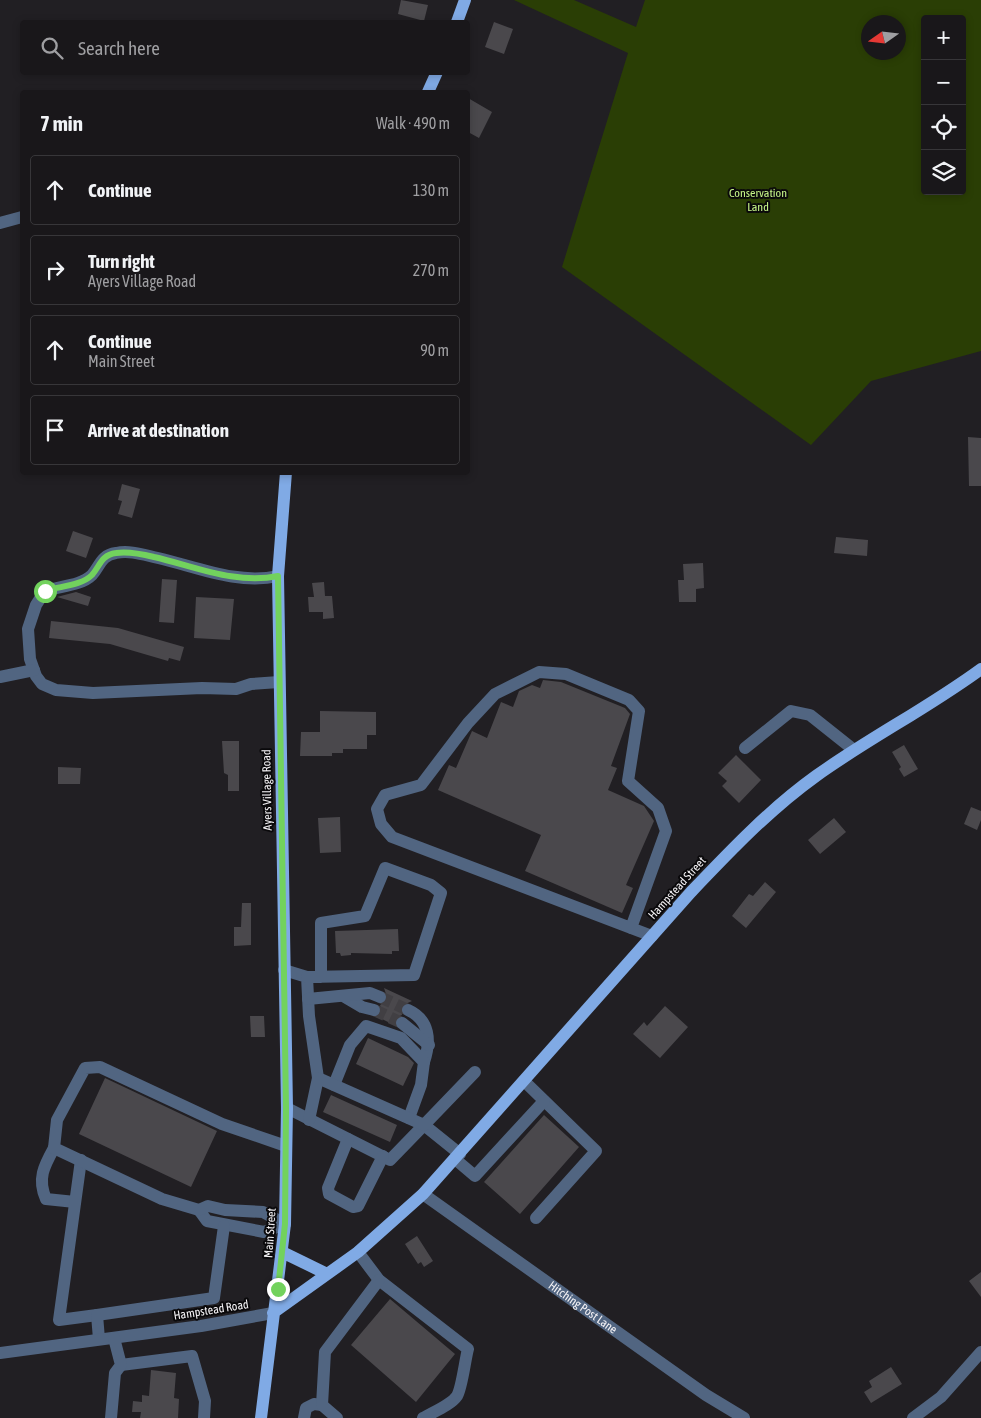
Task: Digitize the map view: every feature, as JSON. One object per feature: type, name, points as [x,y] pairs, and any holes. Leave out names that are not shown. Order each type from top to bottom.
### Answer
[{"type":"main road","points":[[458,20],[465,0]]},
{"type":"main road","points":[[429,90],[436,75]]},
{"type":"main road","name":"Ayers Village Road","points":[[286,475],[278,576],[286,1108]]},
{"type":"main road","name":"Hampstead Street","points":[[439,1177],[728,853],[809,781],[854,750],[953,690],[981,668]]},
{"type":"main road","name":"Main Street","points":[[261,1418],[285,1224],[286,1108]]},
{"type":"main road","name":"Hampstead Road","points":[[273,1313],[358,1252],[423,1194],[439,1177]]},
{"type":"main road","points":[[282,1252],[327,1274]]},
{"type":"street","points":[[0,223],[20,218]]},
{"type":"street","points":[[278,576],[263,579],[231,576],[139,554],[115,553],[105,556],[92,574],[84,580],[45,591],[36,605],[28,629],[30,659],[34,670],[42,684],[56,690],[93,693],[202,688],[236,689],[251,684],[279,682]]},
{"type":"street","points":[[0,677],[34,670]]},
{"type":"street","points":[[630,928],[666,830],[658,808],[628,781],[639,711],[629,700],[566,674],[540,672],[495,694],[468,723],[421,785],[385,795],[376,809],[381,824],[392,837],[630,928],[652,936]]},
{"type":"street","points":[[745,748],[791,710],[810,715],[854,750]]},
{"type":"street","points":[[284,970],[307,977],[321,977],[414,975],[442,893],[431,885],[385,868],[365,916],[321,923],[321,977]]},
{"type":"street","points":[[307,977],[318,1078],[309,1120]]},
{"type":"street","points":[[308,999],[345,997],[370,993],[380,997]]},
{"type":"street","points":[[345,997],[362,1007],[374,1010]]},
{"type":"street","points":[[408,1010],[418,1015],[426,1028],[430,1045],[424,1062],[421,1085],[409,1118]]},
{"type":"street","points":[[402,1023],[430,1045]]},
{"type":"street","points":[[334,1085],[350,1046],[366,1026],[401,1038],[424,1062]]},
{"type":"street","points":[[75,1202],[46,1199],[40,1187],[44,1166],[54,1148],[57,1120],[86,1068],[100,1067],[222,1124],[286,1146]]},
{"type":"street","points":[[286,1108],[390,1160],[474,1072]]},
{"type":"street","points":[[318,1078],[424,1125],[458,1156],[475,1176],[544,1101]]},
{"type":"street","points":[[524,1080],[596,1151],[536,1218]]},
{"type":"street","points":[[348,1139],[328,1188],[329,1194],[352,1207],[358,1206],[383,1156]]},
{"type":"street","points":[[54,1148],[162,1199],[199,1210],[208,1206],[225,1210],[263,1212],[285,1224]]},
{"type":"street","points":[[81,1160],[59,1320],[214,1298],[224,1226]]},
{"type":"street","name":"Hitching Post Lane","points":[[423,1194],[706,1395],[744,1418]]},
{"type":"street","points":[[199,1210],[206,1221],[224,1226],[264,1232],[285,1224]]},
{"type":"street","points":[[358,1252],[379,1280],[468,1349],[463,1367],[462,1385],[457,1397],[423,1418]]},
{"type":"street","points":[[322,1405],[325,1352],[379,1280]]},
{"type":"street","name":"Hampstead Road","points":[[0,1353],[114,1338],[273,1313]]},
{"type":"street","points":[[97,1315],[99,1340]]},
{"type":"street","points":[[114,1338],[121,1365]]},
{"type":"street","points":[[914,1418],[941,1397],[981,1352]]},
{"type":"street","points":[[111,1418],[115,1373],[121,1365],[192,1356],[205,1401],[204,1418]]},
{"type":"street","points":[[304,1418],[306,1408],[322,1405],[337,1418]]},
{"type":"green space","name":"Conservation Land","points":[[514,0],[574,0],[636,27],[645,0],[981,0],[981,351],[871,381],[811,445],[562,267],[628,53]]},
{"type":"building","points":[[401,0],[428,5],[424,20],[398,14]]},
{"type":"building","points":[[494,22],[513,29],[504,54],[485,47]]},
{"type":"building","points":[[470,99],[492,112],[479,138],[470,133]]},
{"type":"building","points":[[968,437],[981,438],[981,486],[969,486]]},
{"type":"building","points":[[122,484],[140,489],[132,518],[118,514],[122,501],[118,500]]},
{"type":"building","points":[[73,531],[93,538],[86,558],[66,551]]},
{"type":"building","points":[[836,537],[868,540],[867,556],[834,553]]},
{"type":"building","points":[[703,563],[704,588],[696,589],[696,602],[679,602],[678,580],[684,580],[683,564]]},
{"type":"building","points":[[162,579],[177,580],[174,623],[159,622]]},
{"type":"building","points":[[324,582],[325,596],[332,596],[334,618],[323,619],[323,612],[309,612],[308,597],[314,597],[312,583]]},
{"type":"building","points":[[76,592],[91,597],[88,606],[57,597]]},
{"type":"building","points":[[196,597],[234,599],[230,640],[194,638]]},
{"type":"building","points":[[51,621],[118,628],[184,647],[180,661],[169,658],[168,661],[110,644],[49,638]]},
{"type":"building","points":[[543,680],[561,682],[625,708],[630,714],[611,766],[617,768],[608,790],[644,806],[654,821],[626,885],[633,888],[622,913],[525,871],[541,835],[438,790],[449,765],[456,768],[472,731],[487,738],[501,702],[513,707],[519,691],[532,685],[540,688]]},
{"type":"building","points":[[320,711],[376,712],[376,735],[367,735],[367,749],[343,749],[343,753],[332,753],[332,756],[300,756],[301,732],[320,732]]},
{"type":"building","points":[[222,741],[239,741],[239,791],[228,791],[228,775],[224,773]]},
{"type":"building","points":[[904,745],[918,769],[904,777],[899,769],[901,767],[892,752]]},
{"type":"building","points":[[736,755],[761,780],[739,803],[722,786],[727,781],[718,773]]},
{"type":"building","points":[[58,767],[81,768],[80,784],[58,784]]},
{"type":"building","points":[[971,807],[981,811],[981,820],[977,830],[964,824]]},
{"type":"building","points":[[340,817],[341,852],[320,853],[318,818]]},
{"type":"building","points":[[834,818],[846,832],[820,854],[808,840]]},
{"type":"building","points":[[765,882],[776,892],[746,928],[732,916],[749,894],[753,896]]},
{"type":"building","points":[[242,903],[251,903],[251,945],[234,946],[234,927],[241,927]]},
{"type":"building","points":[[398,929],[399,951],[392,951],[392,954],[351,953],[351,955],[341,956],[340,953],[336,953],[335,931]]},
{"type":"building","points":[[384,988],[412,1001],[401,1006],[402,1015],[395,1018],[394,1025],[378,1017],[382,1011],[380,1005],[388,1000]]},
{"type":"building","points":[[665,1006],[688,1027],[660,1058],[633,1034],[644,1022],[647,1026]]},
{"type":"building","points":[[250,1016],[264,1016],[265,1037],[251,1037]]},
{"type":"building","points":[[368,1038],[408,1057],[414,1063],[403,1086],[356,1064]]},
{"type":"building","points":[[105,1078],[217,1131],[191,1187],[79,1134]]},
{"type":"building","points":[[331,1095],[397,1125],[390,1142],[323,1112]]},
{"type":"building","points":[[544,1115],[579,1147],[520,1214],[484,1182]]},
{"type":"building","points":[[417,1236],[433,1261],[424,1267],[421,1262],[418,1264],[405,1244]]},
{"type":"building","points":[[981,1272],[981,1297],[969,1281]]},
{"type":"building","points":[[390,1299],[455,1354],[416,1402],[351,1345]]},
{"type":"building","points":[[891,1367],[902,1384],[871,1403],[864,1392],[872,1387],[869,1381]]},
{"type":"building","points":[[151,1370],[176,1373],[174,1398],[179,1399],[178,1418],[140,1418],[141,1412],[132,1412],[133,1401],[142,1402],[142,1395],[149,1396]]},
{"type":"tunnel","points":[[380,997],[408,1010]]},
{"type":"tunnel","points":[[374,1010],[402,1023]]},
{"type":"route","points":[[45,591],[84,580],[92,574],[105,556],[124,552],[164,559],[231,576],[251,579],[278,576],[286,1108],[285,1224],[278,1289]]}]
